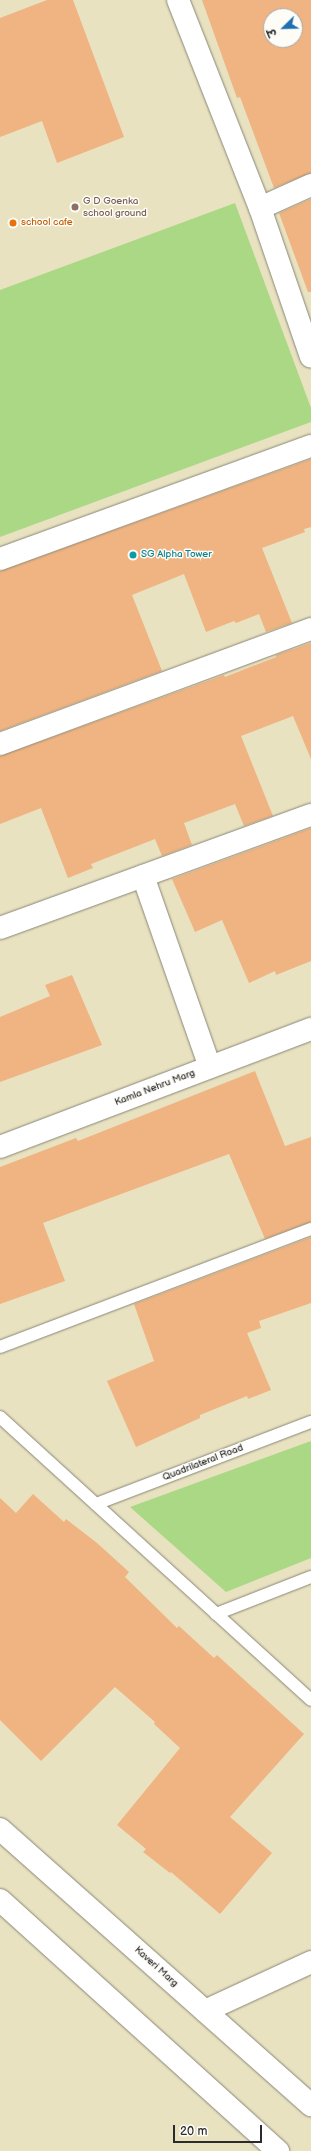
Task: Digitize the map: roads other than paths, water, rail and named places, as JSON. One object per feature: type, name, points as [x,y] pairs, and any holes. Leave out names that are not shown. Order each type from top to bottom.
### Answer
[{"type":"street","points":[[178,0],[260,208],[311,357]]},
{"type":"street","points":[[260,208],[311,185]]},
{"type":"street","points":[[0,560],[311,446]]},
{"type":"street","points":[[0,744],[311,629]]},
{"type":"street","points":[[0,928],[311,815]]},
{"type":"street","points":[[144,876],[210,1067]]},
{"type":"street","name":"Kamla Nehru Marg","points":[[0,1147],[311,1029]]},
{"type":"street","name":"Kaveri Marg","points":[[0,1829],[311,2105]]},
{"type":"street","points":[[0,1900],[278,2151]]},
{"type":"street","points":[[206,2011],[311,1962]]},
{"type":"lane","points":[[0,1347],[311,1230]]},
{"type":"lane","points":[[0,1417],[311,1700]]},
{"type":"lane","name":"Quadrilateral Road","points":[[96,1504],[311,1422]]},
{"type":"lane","points":[[216,1614],[311,1577]]},
{"type":"place","name":"G D Goenka school ground","points":[[75,207]]},
{"type":"place","name":"school cafe","points":[[13,223]]},
{"type":"place","name":"SG Alpha Tower","points":[[133,555]]}]
